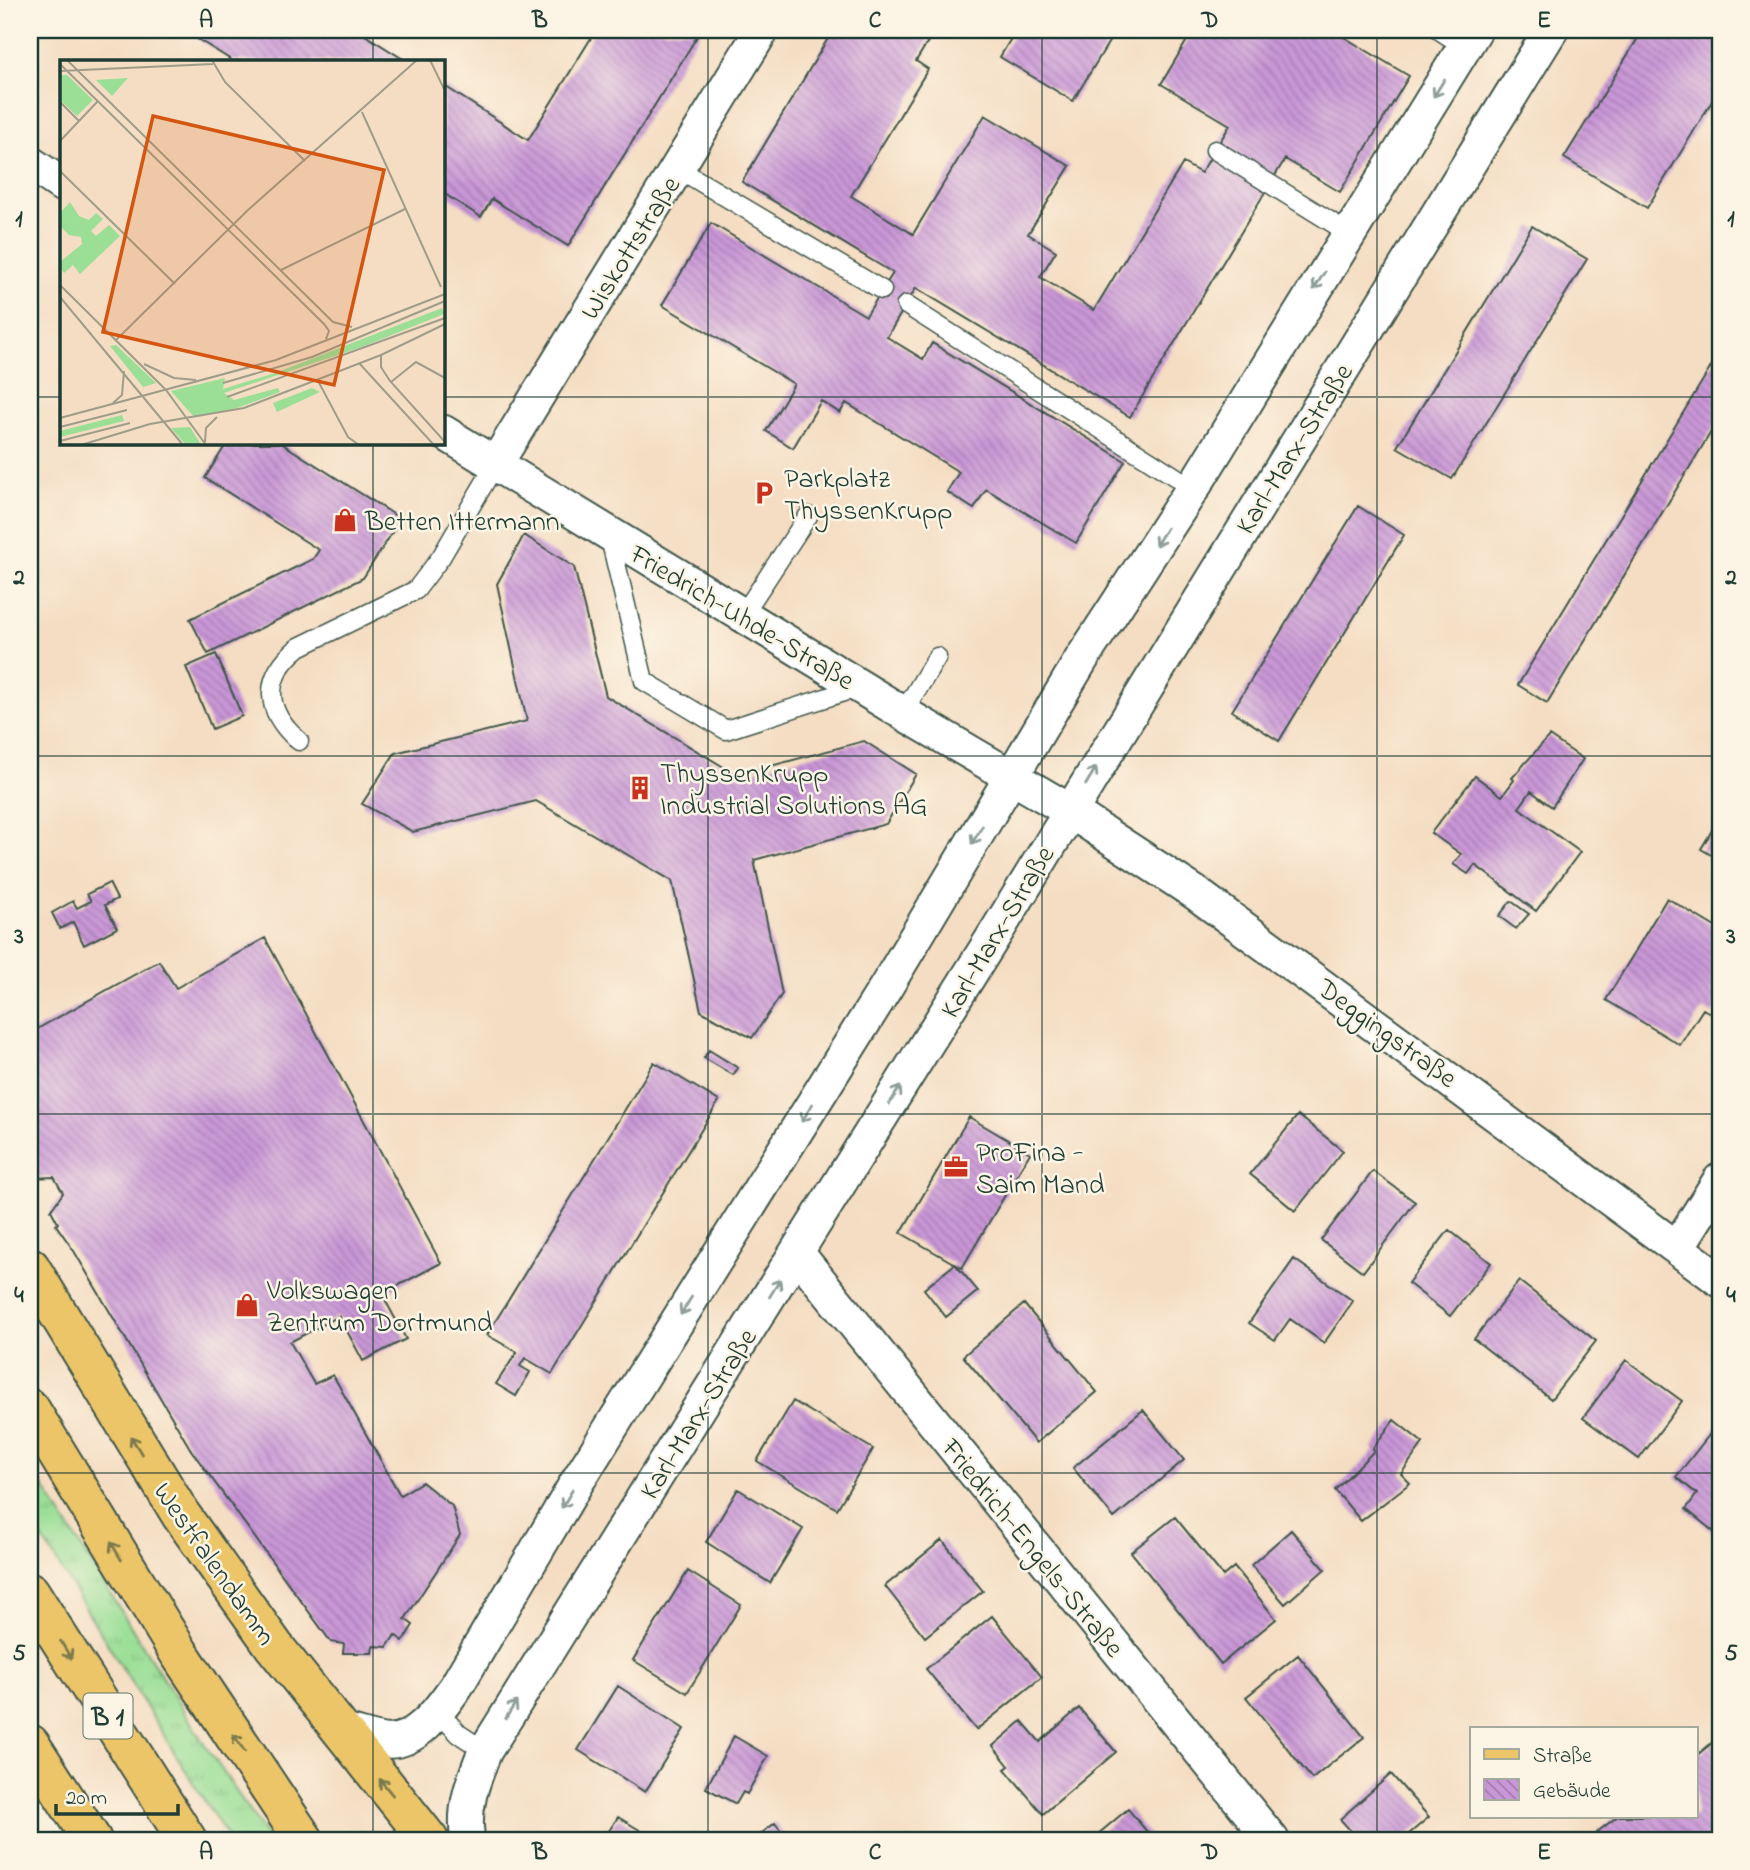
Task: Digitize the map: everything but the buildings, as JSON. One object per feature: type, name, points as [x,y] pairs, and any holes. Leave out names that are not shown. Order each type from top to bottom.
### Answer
[{"type":"main road","name":"Westfalendamm","points":[[30,1267],[181,1515],[274,1646],[429,1840]]},
{"type":"main road","points":[[30,1409],[179,1653],[304,1840]]},
{"type":"main road","name":"B 1","points":[[30,1592],[187,1840]]},
{"type":"main road","points":[[30,1745],[92,1840]]},
{"type":"street","name":"Wiskottstraße","points":[[495,465],[762,30]]},
{"type":"street","name":"Karl-Marx-Straße","points":[[468,1840],[465,1825],[469,1791],[485,1751],[797,1253],[1058,804],[1551,30]]},
{"type":"street","points":[[340,1730],[387,1742],[411,1735],[438,1712],[577,1482],[886,987],[1081,660],[1193,488],[1349,233],[1460,35]]},
{"type":"street","points":[[30,163],[60,183]]},
{"type":"street","name":"Friedrich-Uhde-Straße","points":[[444,433],[859,687],[1058,804]]},
{"type":"street","name":"Deggingstraße","points":[[1058,804],[1280,953],[1720,1280]]},
{"type":"street","points":[[1677,1248],[1720,1180]]},
{"type":"street","name":"Friedrich-Engels-Straße","points":[[797,1253],[1272,1840]]},
{"type":"lane","points":[[1214,150],[1349,233]]},
{"type":"lane","points":[[677,168],[882,290]]},
{"type":"lane","points":[[905,305],[1193,488]]},
{"type":"lane","points":[[299,741],[277,717],[272,700],[272,685],[286,658],[299,648],[416,590],[441,556],[495,465]]},
{"type":"lane","points":[[742,616],[807,516]]},
{"type":"lane","points":[[609,534],[644,681],[726,730],[859,687]]},
{"type":"lane","points":[[902,713],[937,657]]},
{"type":"lane","points":[[438,1712],[459,1734],[485,1751]]},
{"type":"green space","points":[[30,1465],[201,1739],[269,1840],[230,1840],[203,1799],[30,1518]]},
{"type":"place","name":"Parkplatz ThyssenKrupp","points":[[764,493]]},
{"type":"place","name":"Betten Ittermann","points":[[345,520]]},
{"type":"place","name":"ThyssenKrupp Industrial Solutions AG","points":[[640,788]]},
{"type":"place","name":"ProFina - Saim Mand","points":[[956,1167]]},
{"type":"place","name":"Volkswagen Zentrum Dortmund","points":[[247,1305]]}]
